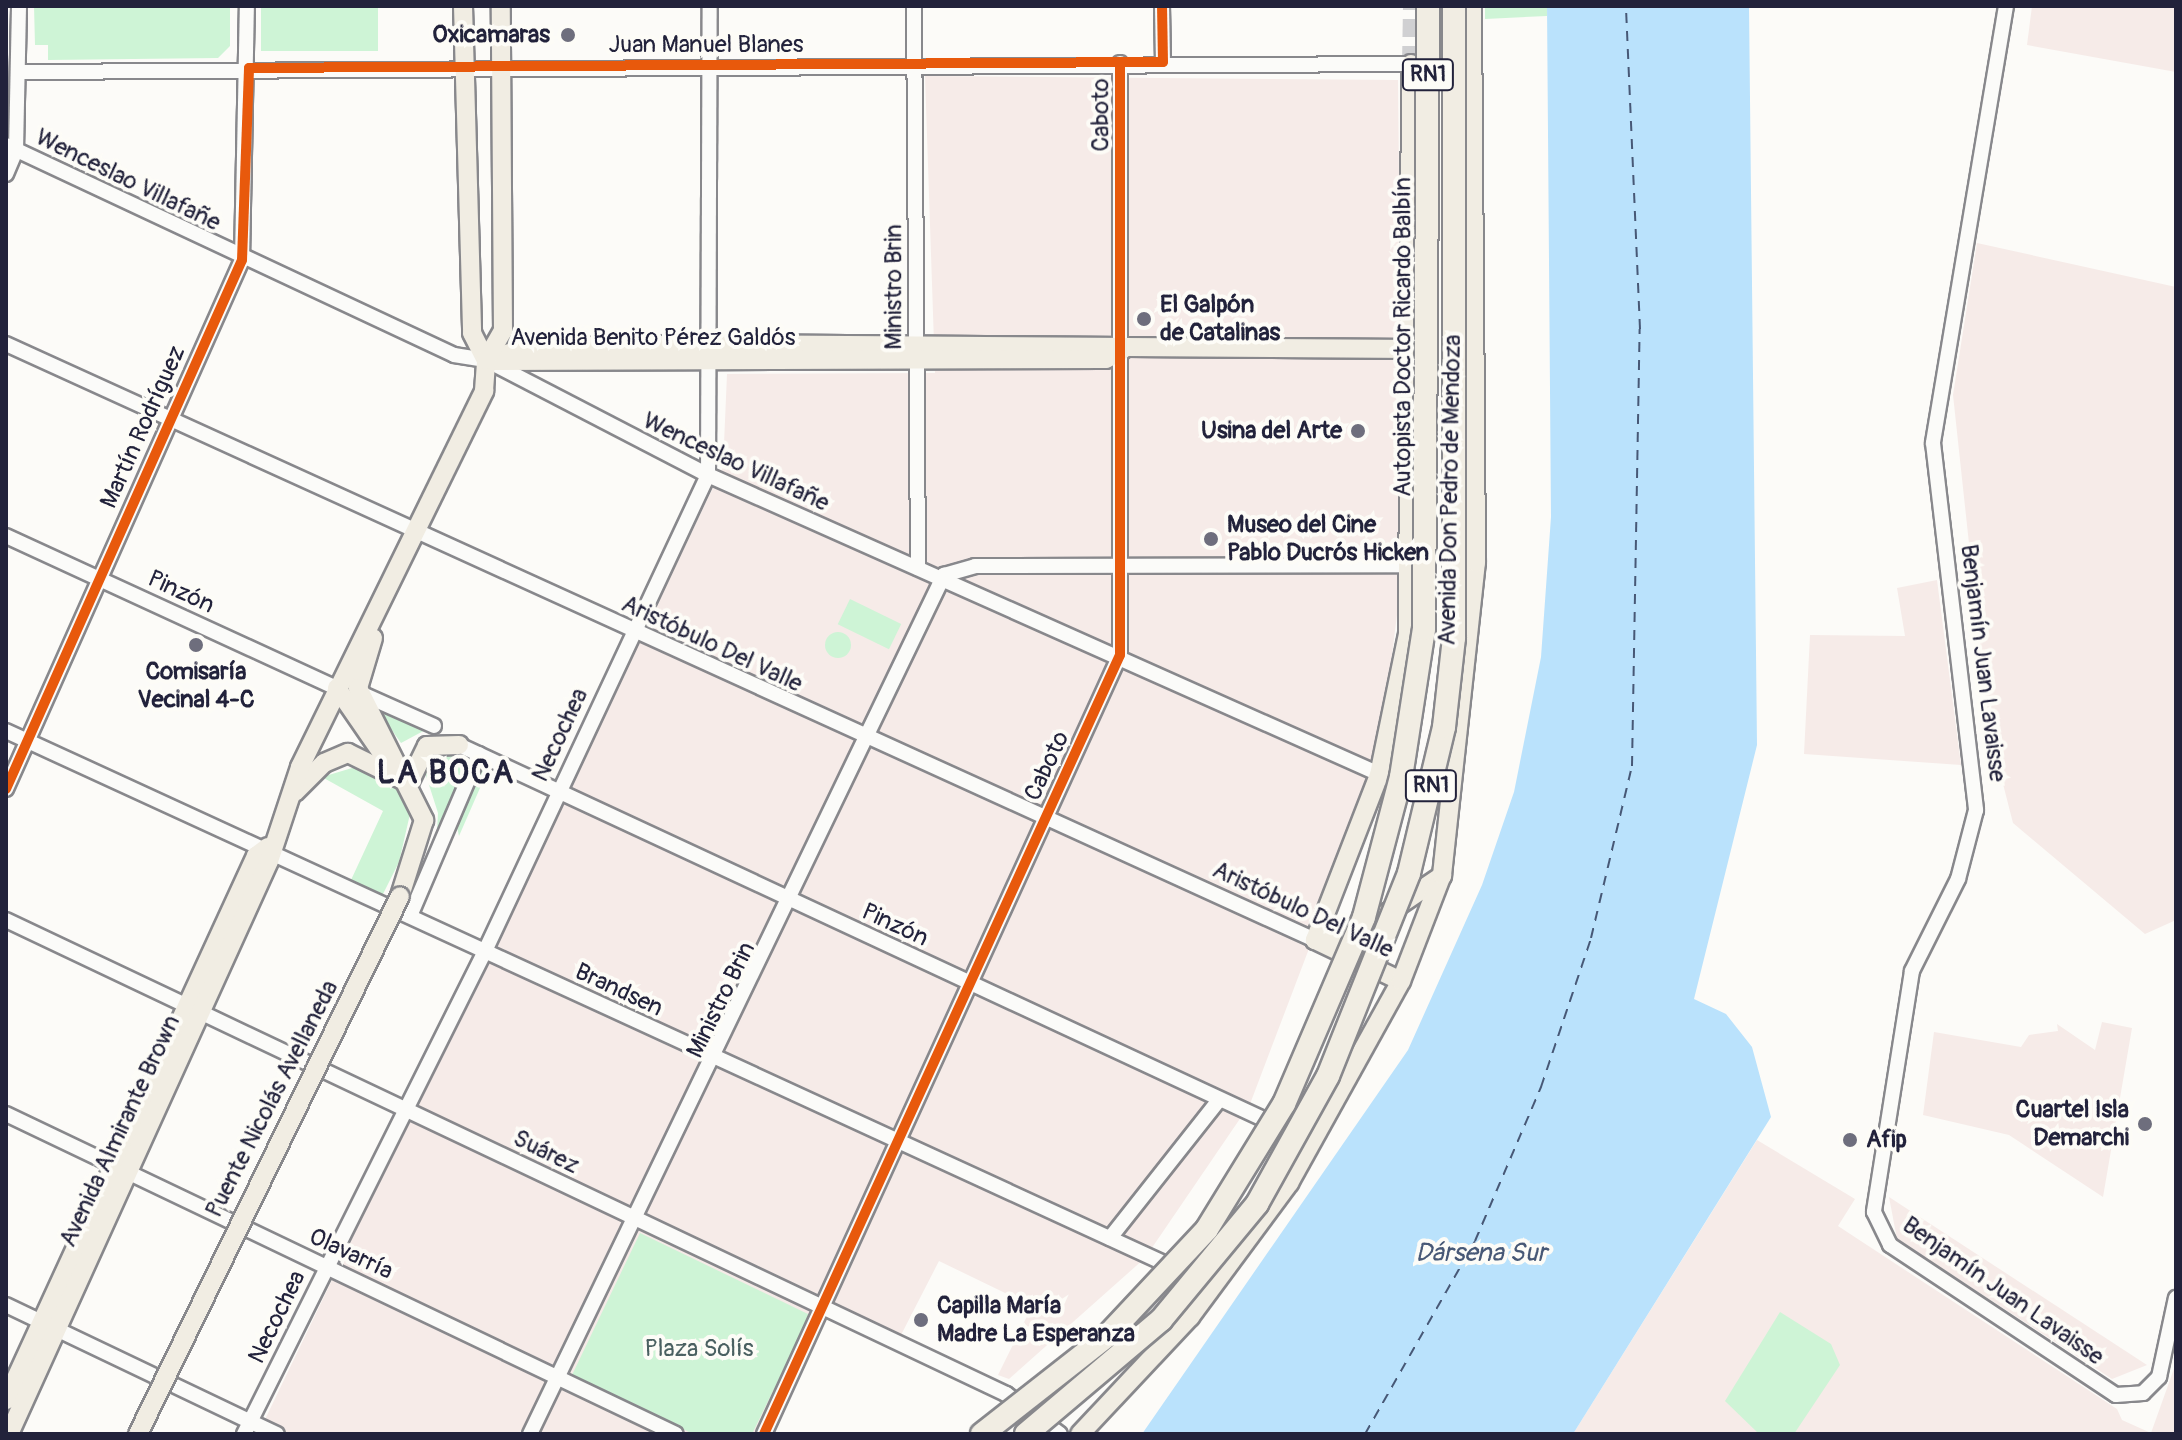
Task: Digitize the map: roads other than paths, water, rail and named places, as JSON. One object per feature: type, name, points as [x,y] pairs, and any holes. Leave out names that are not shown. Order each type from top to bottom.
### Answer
[{"type":"highway","points":[[1414,6],[1429,144]]},
{"type":"highway","name":"Autopista Doctor Ricardo Balbín","points":[[982,1434],[1107,1336],[1207,1229],[1284,1104],[1347,966],[1393,815],[1424,629],[1428,6]]},
{"type":"highway","name":"RN1","points":[[1026,1434],[1161,1320],[1257,1204],[1334,1063],[1409,873],[1444,727],[1454,638],[1454,6]]},
{"type":"main road","name":"Avenida Almirante Brown","points":[[463,6],[472,333],[486,360]]},
{"type":"main road","name":"Avenida Almirante Brown","points":[[6,1400],[48,1324],[194,1008],[256,856],[268,847],[337,688],[378,612],[482,396],[486,360],[503,331],[501,6]]},
{"type":"main road","name":"Avenida Don Pedro de Mendoza","points":[[1080,1434],[1264,1216],[1313,1142],[1401,981],[1442,875],[1454,807],[1476,563],[1472,6]]},
{"type":"main road","name":"Avenida Don Pedro de Mendoza","points":[[1315,940],[1379,775],[1402,674],[1412,565],[1415,349],[1411,64]]},
{"type":"main road","name":"Avenida Benito Pérez Galdós","points":[[486,360],[529,347],[1106,359],[1122,350],[1415,349]]},
{"type":"main road","name":"Avenida Almirante Brown","points":[[360,693],[378,612]]},
{"type":"main road","name":"Puente Nicolás Avellaneda","points":[[337,688],[369,741],[409,783]]},
{"type":"main road","name":"Puente Nicolás Avellaneda","points":[[138,1434],[400,896],[424,834],[409,783],[360,693]]},
{"type":"main road","points":[[289,798],[324,763],[348,753],[409,783],[427,746],[459,745]]},
{"type":"main road","points":[[1315,940],[1371,924],[1442,875]]},
{"type":"main road","name":"Aristóbulo Del Valle","points":[[1315,940],[1401,981]]},
{"type":"main road","name":"Avenida Don Pedro de Mendoza","points":[[1018,1434],[1206,1282]]},
{"type":"main road","name":"Avenida Almirante Brown","points":[[9,1434],[48,1324]]},
{"type":"street","points":[[6,174],[18,72],[19,6]]},
{"type":"street","name":"Martín Rodríguez","points":[[6,789],[167,419],[242,260],[249,68],[247,6]]},
{"type":"street","name":"Necochea","points":[[247,1428],[485,951],[708,475],[710,6]]},
{"type":"street","name":"Ministro Brin","points":[[914,6],[918,568]]},
{"type":"street","points":[[1162,6],[1163,62]]},
{"type":"street","name":"Benjamín Juan Lavaisse","points":[[2006,6],[1933,443],[1976,810],[1958,879],[1912,971],[1874,1212],[1890,1245],[2116,1395],[2143,1393],[2159,1377],[2176,1298]]},
{"type":"street","name":"Caboto","points":[[764,1434],[826,1308],[973,986],[1044,819],[1119,660],[1122,565],[1120,63]]},
{"type":"street","name":"Juan Manuel Blanes","points":[[18,72],[463,64],[1411,64]]},
{"type":"street","name":"Wenceslao Villafañe","points":[[11,148],[242,260],[454,355],[486,360],[708,475],[1454,807]]},
{"type":"street","name":"Aristóbulo Del Valle","points":[[6,344],[866,741],[1315,940]]},
{"type":"street","name":"Pinzón","points":[[6,536],[337,688]]},
{"type":"street","points":[[940,579],[975,566],[1412,565]]},
{"type":"street","name":"Ministro Brin","points":[[530,1434],[716,1061],[940,579]]},
{"type":"street","points":[[360,693],[434,726]]},
{"type":"street","name":"Brandsen","points":[[6,731],[268,847],[716,1061],[902,1140],[1206,1282]]},
{"type":"street","name":"Pinzón","points":[[459,745],[1313,1142]]},
{"type":"street","points":[[410,916],[479,754]]},
{"type":"street","name":"Suárez","points":[[6,920],[826,1308],[1041,1417],[1060,1434]]},
{"type":"street","points":[[1110,1238],[1219,1100]]},
{"type":"street","name":"Olavarría","points":[[6,1114],[676,1434]]},
{"type":"street","points":[[6,1305],[247,1428],[277,1434]]},
{"type":"water","name":"Dársena Sur","points":[[1547,6],[1749,6],[1757,745],[1694,999],[1726,1014],[1752,1047],[1771,1117],[1573,1434],[1142,1434],[1408,1050],[1482,885],[1514,792],[1541,657],[1551,517]]},
{"type":"tunnel","points":[[1411,64],[1412,6]]},
{"type":"place","name":"Oxicamaras","points":[[568,35]]},
{"type":"place","name":"El Galpón de Catalinas","points":[[1144,319]]},
{"type":"place","name":"Usina del Arte","points":[[1358,431]]},
{"type":"place","name":"Museo del Cine Pablo Ducrós Hicken","points":[[1211,539]]},
{"type":"place","name":"Comisaría Vecinal 4-C","points":[[196,645]]},
{"type":"place","name":"Cuartel Isla Demarchi","points":[[2145,1124]]},
{"type":"place","name":"Afip","points":[[1850,1140]]},
{"type":"place","name":"Capilla María Madre La Esperanza","points":[[921,1320]]},
{"type":"district","name":"LA BOCA","points":[[446,773]]},
{"type":"park label","name":"Plaza Solís","points":[[699,1349]]}]
